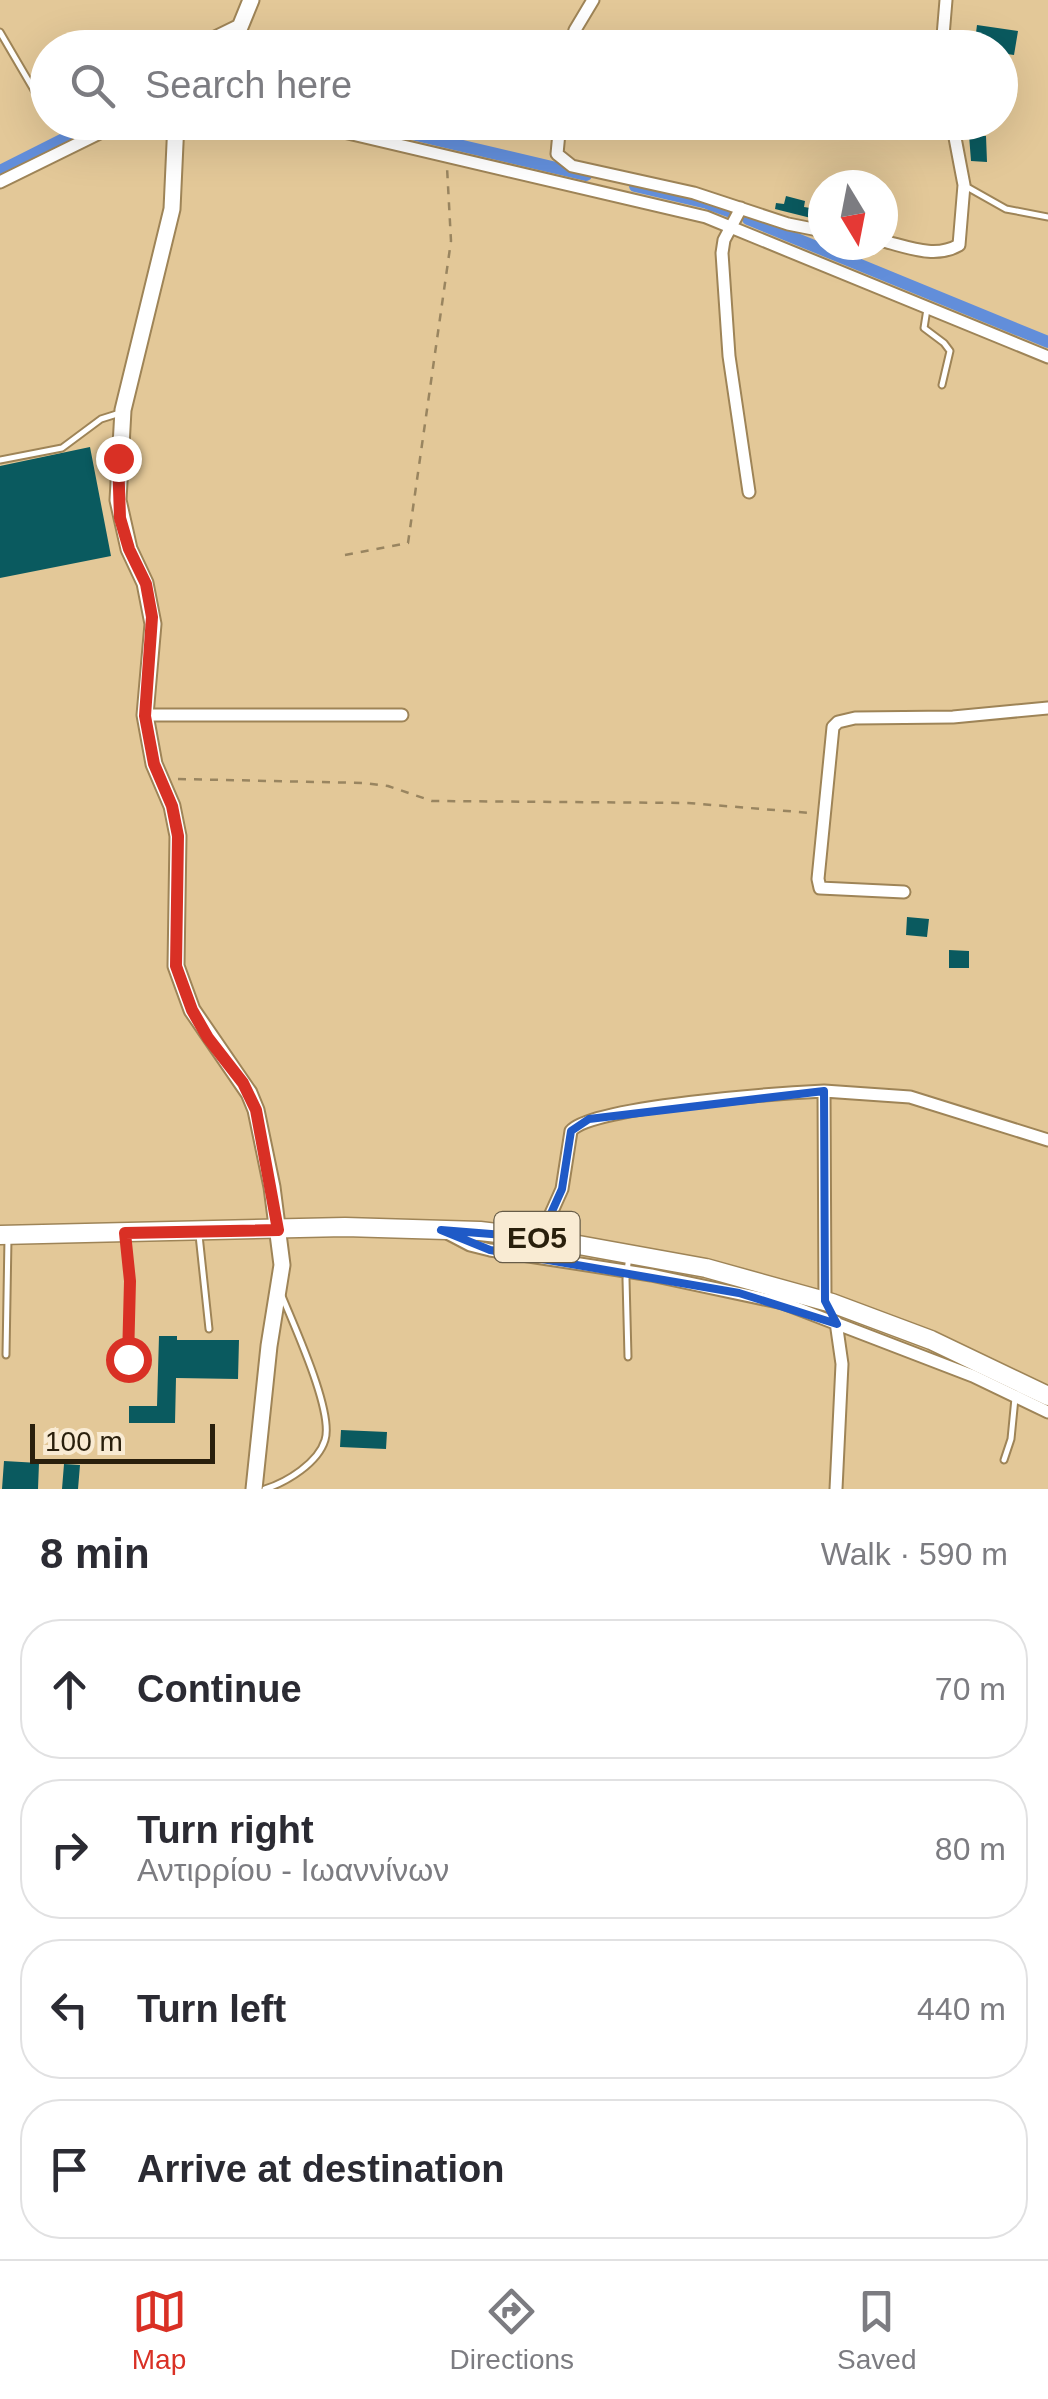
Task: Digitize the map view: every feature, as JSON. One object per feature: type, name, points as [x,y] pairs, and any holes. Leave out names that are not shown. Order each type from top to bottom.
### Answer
[{"type":"main road","name":"ΕΟ5","points":[[4,1235],[344,1228],[540,1238],[628,1262],[739,1276],[829,1302],[974,1358],[1048,1396]]},
{"type":"street","points":[[234,30],[240,27],[251,0]]},
{"type":"street","points":[[575,30],[593,0]]},
{"type":"street","points":[[944,30],[946,0]]},
{"type":"street","points":[[0,182],[85,140]]},
{"type":"street","points":[[175,140],[172,209],[122,413],[118,500],[129,549],[146,584],[152,624],[145,716],[152,755],[172,806],[178,836],[174,956],[180,981],[208,1038],[243,1083],[256,1110],[278,1230],[280,1289],[269,1346],[254,1489]]},
{"type":"street","points":[[377,140],[676,209],[730,227],[1048,357]]},
{"type":"street","points":[[558,140],[557,152],[565,163],[694,193],[808,228]]},
{"type":"street","points":[[898,244],[932,252],[960,242],[964,185],[955,140]]},
{"type":"street","points":[[741,208],[722,253],[728,356],[749,492]]},
{"type":"street","points":[[904,892],[822,889],[818,879],[831,732],[838,722],[1048,708]]},
{"type":"street","points":[[145,716],[402,714]]},
{"type":"street","points":[[824,1092],[829,1302],[837,1324],[842,1364],[836,1489]]},
{"type":"street","points":[[540,1238],[558,1199],[572,1131],[578,1124],[603,1115],[731,1098],[824,1092],[910,1097],[1048,1140]]},
{"type":"street","points":[[441,1230],[490,1250],[628,1262],[783,1303],[972,1376],[1048,1412]]},
{"type":"lane","points":[[0,32],[30,83]]},
{"type":"lane","points":[[964,185],[1006,209],[1048,216]]},
{"type":"lane","points":[[927,309],[924,328],[950,352],[942,385]]},
{"type":"lane","points":[[0,460],[62,448],[101,419],[122,413]]},
{"type":"lane","points":[[198,1232],[210,1329]]},
{"type":"lane","points":[[125,1233],[130,1281],[128,1359]]},
{"type":"lane","points":[[4,1235],[6,1355]]},
{"type":"lane","points":[[628,1262],[628,1357]]},
{"type":"lane","points":[[265,1489],[278,1485],[310,1462],[325,1440],[327,1426],[280,1289]]},
{"type":"lane","points":[[1004,1460],[1011,1439],[1015,1398]]},
{"type":"path","points":[[345,555],[408,543],[451,241],[445,156]]},
{"type":"path","points":[[161,781],[180,778],[365,783],[388,786],[432,801],[688,803],[825,814]]},
{"type":"highlighted area","points":[[824,1091],[825,1301],[837,1324],[739,1293],[490,1250],[441,1230],[540,1238],[562,1189],[571,1131],[589,1119]]},
{"type":"building","points":[[977,25],[1011,30],[976,30]]},
{"type":"building","points":[[969,140],[986,140],[987,162],[971,161]]},
{"type":"building","points":[[786,196],[805,201],[808,217],[775,209],[776,203],[784,204]]},
{"type":"building","points":[[90,447],[111,556],[0,578],[0,466]]},
{"type":"building","points":[[907,917],[929,919],[927,937],[906,935]]},
{"type":"building","points":[[949,950],[969,951],[969,968],[949,968]]},
{"type":"building","points":[[159,1336],[177,1336],[177,1340],[239,1340],[238,1379],[176,1378],[175,1423],[129,1423],[129,1406],[157,1406]]},
{"type":"building","points":[[341,1430],[387,1432],[386,1449],[340,1447]]},
{"type":"building","points":[[4,1461],[39,1463],[38,1489],[2,1489]]},
{"type":"building","points":[[64,1464],[80,1465],[78,1489],[62,1489]]},
{"type":"waterway","points":[[0,171],[61,140]]},
{"type":"waterway","points":[[437,140],[586,175]]},
{"type":"waterway","points":[[635,186],[734,213]]},
{"type":"waterway","points":[[748,219],[1048,342]]},
{"type":"route","points":[[118,458],[120,518],[146,584],[152,617],[145,716],[154,764],[172,806],[178,836],[176,966],[192,1010],[243,1083],[256,1110],[278,1230],[125,1233],[130,1281],[128,1359]]}]
